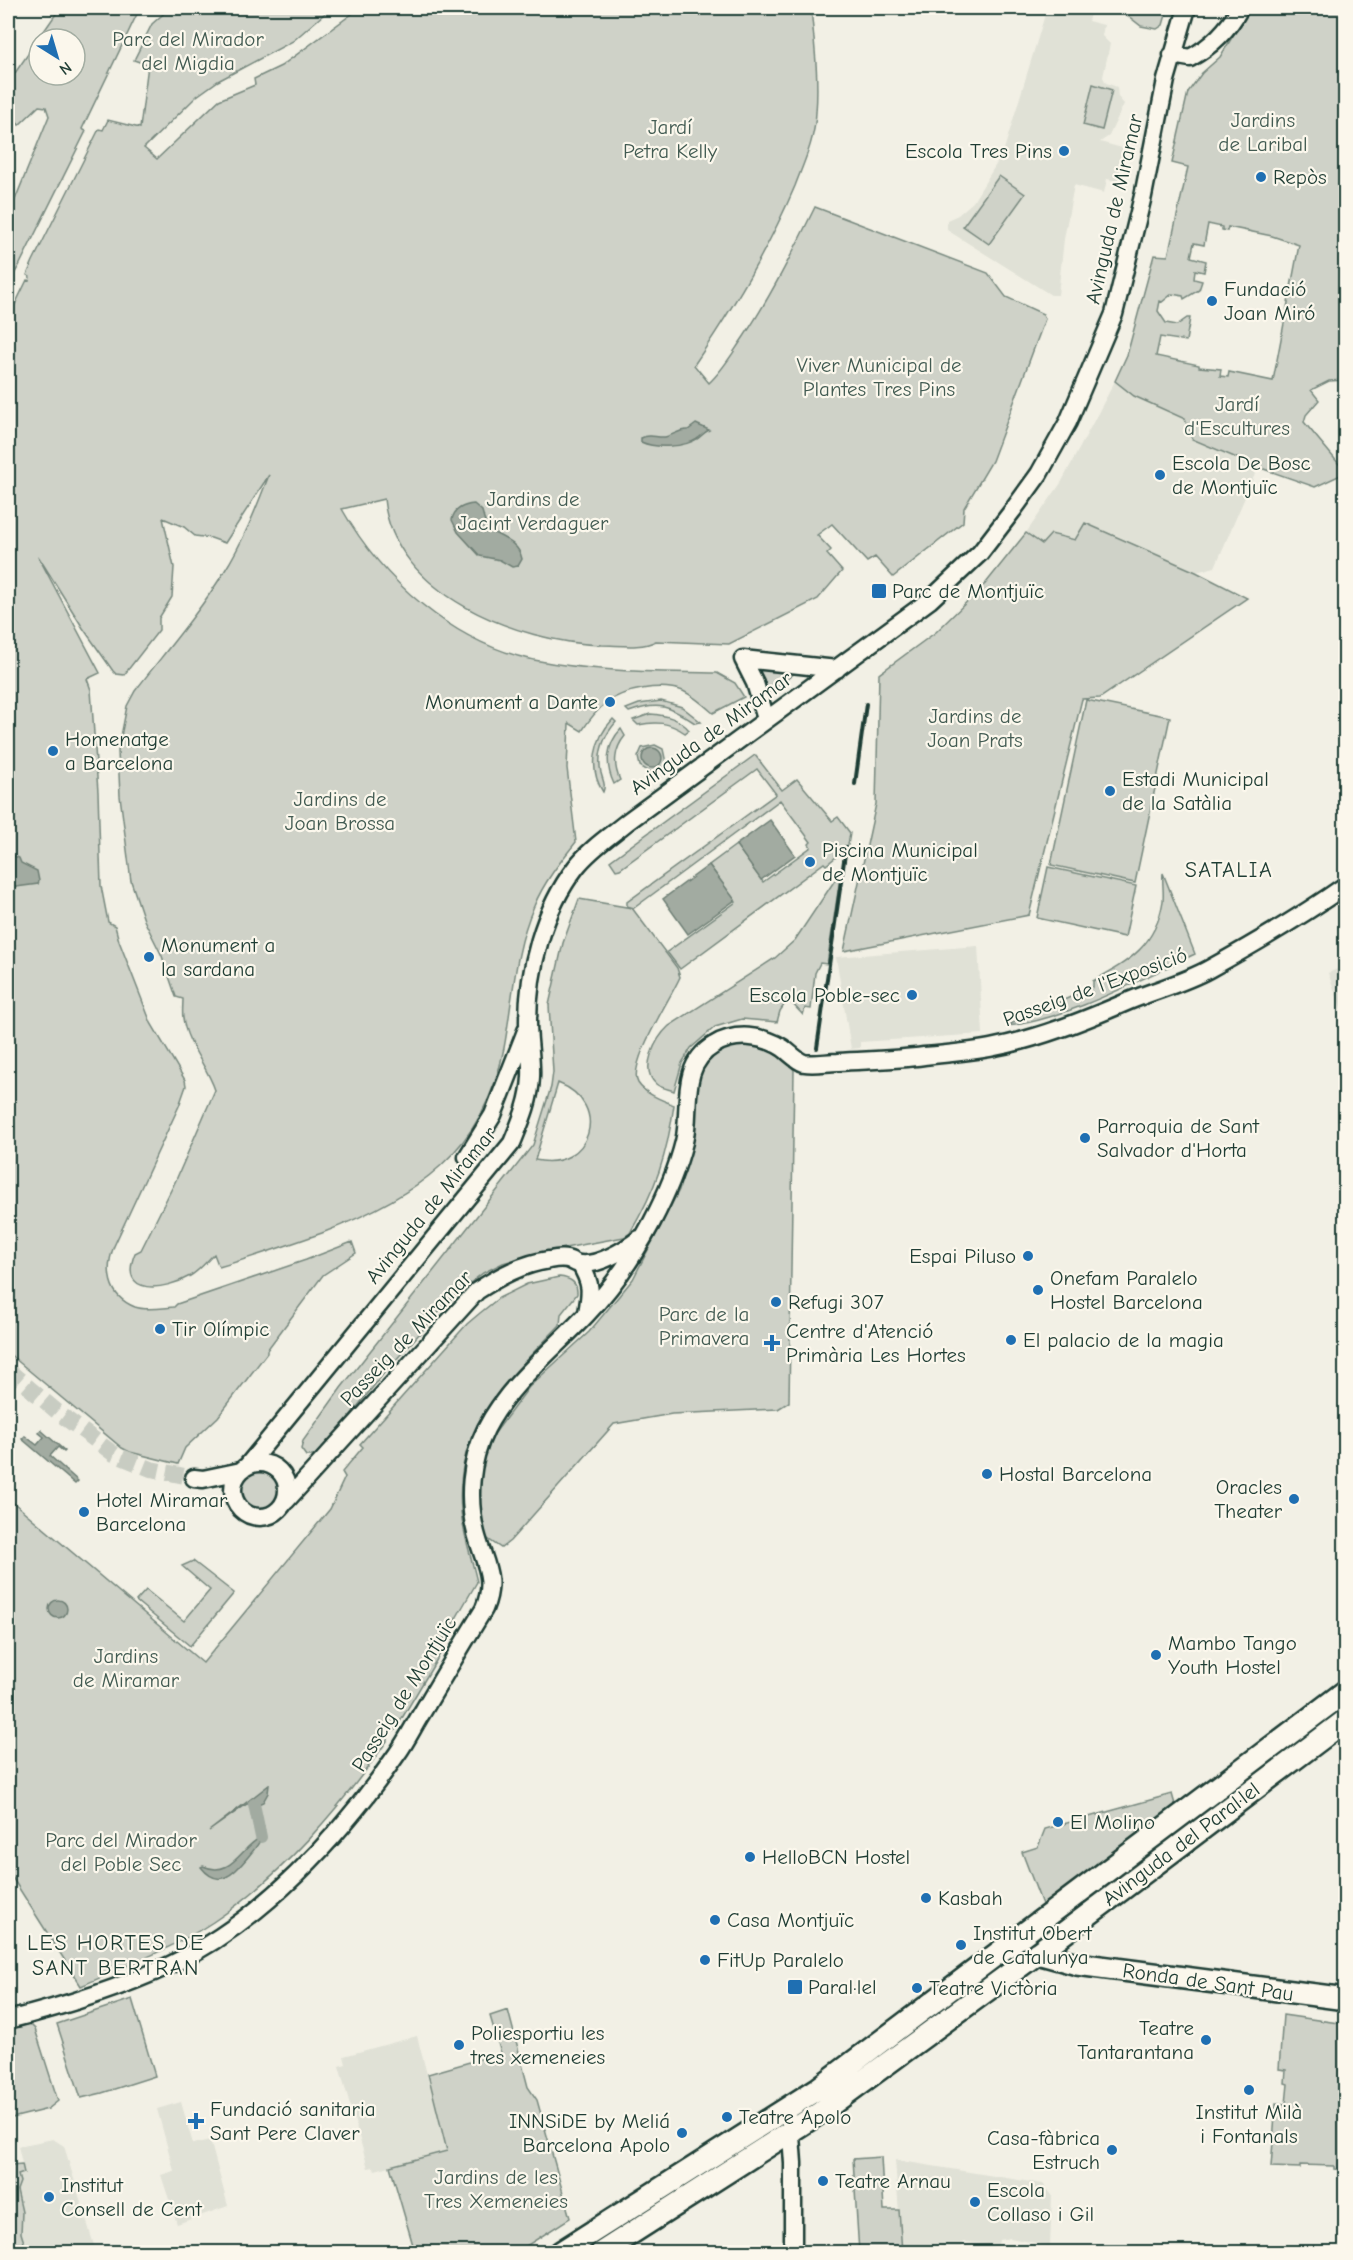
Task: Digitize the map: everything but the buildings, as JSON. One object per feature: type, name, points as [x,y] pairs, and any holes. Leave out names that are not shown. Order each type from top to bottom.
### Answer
[{"type":"main road","name":"Avinguda del Paral·lel","points":[[561,2253],[819,2088],[1346,1691]]},
{"type":"main road","name":"Avinguda del Paral·lel","points":[[602,2253],[790,2132],[1037,1953],[1346,1720]]},
{"type":"main road","name":"Ronda de Sant Pau","points":[[1037,1953],[1077,1964],[1346,1999]]},
{"type":"street","name":"Avinguda de Miramar","points":[[244,1468],[283,1424],[512,1143],[527,1104],[531,1077],[528,1025],[532,973],[547,920],[576,867],[627,822],[930,600],[980,553],[1039,474],[1068,422],[1114,314],[1143,196],[1166,80],[1187,8]]},
{"type":"street","points":[[1172,55],[1190,58],[1215,42],[1233,22],[1240,8]]},
{"type":"street","points":[[766,719],[755,683],[743,659],[837,669]]},
{"type":"street","name":"Passeig de l'Exposició","points":[[800,1063],[878,1060],[993,1048],[1055,1030],[1207,970],[1297,918],[1346,885]]},
{"type":"street","points":[[492,1166],[493,1154],[488,1146],[478,1147],[466,1157],[494,1114],[528,1025]]},
{"type":"street","name":"Passeig de Miramar","points":[[286,1501],[477,1291],[520,1267],[547,1260],[567,1259],[580,1264],[606,1258],[623,1251],[644,1235],[677,1167],[685,1137],[688,1081],[696,1061],[712,1045],[735,1037],[758,1037],[780,1047],[800,1063]]},
{"type":"street","points":[[587,1314],[614,1282],[644,1235]]},
{"type":"street","points":[[606,1258],[612,1260],[614,1282]]},
{"type":"street","points":[[580,1264],[588,1278],[591,1292],[587,1314]]},
{"type":"street","points":[[591,1292],[598,1294],[614,1282]]},
{"type":"street","name":"Passeig de Montjuïc","points":[[8,2020],[109,1991],[172,1964],[220,1936],[272,1896],[325,1844],[364,1798],[398,1752],[484,1610],[489,1595],[491,1582],[471,1509],[471,1481],[475,1453],[487,1427],[514,1387],[587,1314]]},
{"type":"street","name":"Avinguda de Miramar","points":[[281,1473],[271,1454],[272,1443],[283,1424]]},
{"type":"street","points":[[262,1463],[281,1473],[288,1494],[286,1501],[275,1514],[260,1518],[243,1512],[233,1498],[199,1479],[262,1463]]},
{"type":"street","points":[[233,1498],[233,1483],[244,1468]]},
{"type":"street","name":"Passeig de Miramar","points":[[281,1473],[302,1478],[314,1469]]},
{"type":"street","points":[[789,2108],[793,2163],[793,2253]]},
{"type":"shaded area","name":"Escola Tres Pins","points":[[1047,8],[1091,10],[1088,21],[1104,25],[1102,36],[1110,44],[1103,77],[1106,83],[1117,87],[1118,97],[1124,104],[1109,136],[1100,142],[1126,149],[1118,181],[1107,179],[1104,193],[1074,185],[1064,239],[1058,295],[1051,295],[947,230],[947,220],[958,215],[973,202],[1003,153]]},
{"type":"shaded area","name":"Escola De Bosc de Montjuïc","points":[[1115,381],[1134,396],[1185,419],[1192,439],[1258,467],[1215,567],[1196,572],[1113,534],[1085,524],[1075,540],[1053,534],[1042,544],[1026,533],[1061,483]]},
{"type":"shaded area","points":[[696,424],[709,430],[692,442],[662,446],[641,442],[641,438],[644,437],[665,437],[688,430]]},
{"type":"shaded area","points":[[474,504],[482,511],[487,529],[517,548],[522,559],[518,566],[512,567],[500,560],[480,556],[458,532],[452,520],[455,513],[463,506]]},
{"type":"shaded area","points":[[648,748],[656,748],[662,754],[662,762],[656,768],[648,768],[642,762],[642,754]]},
{"type":"shaded area","points":[[770,820],[795,855],[761,880],[736,845]]},
{"type":"shaded area","points":[[12,855],[19,858],[21,863],[37,871],[38,884],[16,887],[8,885],[8,858]]},
{"type":"shaded area","points":[[709,865],[735,900],[688,934],[663,899]]},
{"type":"shaded area","name":"Escola Poble-sec","points":[[978,946],[983,1034],[860,1042],[860,1048],[851,1049],[836,957]]},
{"type":"shaded area","points":[[1345,966],[1345,1019],[1328,973]]},
{"type":"shaded area","points":[[41,1430],[65,1451],[58,1447],[50,1456],[78,1481],[75,1484],[22,1439],[25,1436],[37,1445],[44,1437],[38,1432]]},
{"type":"shaded area","points":[[54,1600],[62,1600],[67,1605],[65,1616],[54,1618],[49,1613],[49,1605]]},
{"type":"shaded area","points":[[269,1785],[263,1802],[247,1804],[209,1831]]},
{"type":"shaded area","points":[[262,1837],[243,1863],[226,1877],[214,1878],[201,1867],[213,1869],[229,1865]]},
{"type":"shaded area","points":[[417,2036],[447,2151],[375,2170],[374,2167],[368,2168],[339,2066],[346,2064],[344,2056]]},
{"type":"shaded area","points":[[181,2102],[193,2144],[210,2140],[228,2206],[177,2224],[161,2175],[174,2171],[157,2109]]},
{"type":"shaded area","name":"Institut Consell de Cent","points":[[53,2139],[64,2146],[96,2252],[27,2252],[21,2233],[22,2212],[17,2190],[18,2175],[24,2172],[18,2146]]},
{"type":"shaded area","name":"Escola Collaso i Gil","points":[[895,2160],[1043,2184],[1052,2195],[1050,2246],[1010,2238],[999,2240],[998,2245],[963,2242],[961,2252],[902,2252]]},
{"type":"green space","points":[[60,8],[143,8],[138,12],[82,129],[86,131],[19,266],[8,281],[8,217],[49,116],[46,107],[39,106],[19,125],[8,109],[8,83],[27,56],[27,87],[87,87],[87,27],[47,27]]},
{"type":"green space","points":[[170,8],[331,8],[293,41],[218,81],[197,96],[144,148],[157,159],[219,100],[255,85],[254,79],[281,66],[360,8],[811,8],[817,86],[814,132],[785,210],[736,300],[694,365],[709,383],[723,367],[772,290],[815,207],[988,273],[1006,297],[1043,314],[1045,319],[992,461],[964,508],[963,522],[893,577],[875,557],[867,562],[832,524],[817,535],[831,550],[827,554],[842,571],[818,599],[729,644],[656,641],[637,646],[569,642],[499,623],[465,607],[435,587],[410,562],[393,533],[384,499],[342,509],[377,560],[399,583],[423,605],[475,639],[504,652],[557,664],[625,671],[717,673],[735,683],[744,697],[713,713],[683,691],[664,688],[643,689],[623,694],[606,703],[582,731],[569,723],[567,768],[576,842],[543,889],[527,923],[518,958],[504,1048],[494,1084],[480,1116],[462,1143],[440,1166],[387,1204],[356,1219],[322,1233],[219,1267],[214,1254],[190,1276],[169,1285],[147,1287],[138,1284],[133,1278],[131,1267],[135,1253],[141,1250],[176,1180],[215,1090],[188,1036],[183,1018],[183,999],[176,997],[162,956],[144,920],[131,881],[120,796],[118,751],[127,706],[135,691],[192,618],[231,561],[269,475],[225,543],[195,536],[184,527],[163,518],[174,567],[172,597],[159,618],[159,630],[124,675],[113,671],[38,556],[100,673],[87,679],[91,690],[98,792],[101,886],[108,922],[115,926],[151,1023],[185,1080],[186,1086],[179,1106],[114,1246],[109,1273],[114,1289],[126,1302],[135,1307],[149,1309],[174,1307],[352,1242],[356,1253],[323,1275],[218,1417],[185,1448],[178,1464],[122,1448],[8,1353],[8,319],[27,280],[29,281],[30,277],[27,275],[33,261],[99,129],[103,130],[108,120],[140,128],[148,65],[134,60],[152,24]]},
{"type":"green space","points":[[1118,8],[1168,8],[1163,25],[1157,29],[1141,26]]},
{"type":"green space","name":"Jardins de Laribal","points":[[1250,8],[1345,8],[1345,380],[1329,381],[1311,390],[1319,400],[1306,415],[1304,422],[1339,464],[1345,460],[1345,473],[1315,487],[1258,467],[1192,439],[1185,419],[1134,396],[1115,381],[1127,355],[1154,255],[1168,256],[1188,167],[1172,163],[1188,92],[1202,73],[1220,57]],"holes":[[[1208,224],[1222,227],[1222,230],[1227,231],[1228,227],[1272,236],[1299,245],[1273,381],[1229,372],[1228,377],[1220,376],[1221,369],[1199,367],[1199,365],[1156,356],[1160,337],[1186,341],[1190,318],[1177,325],[1166,323],[1158,311],[1160,301],[1162,302],[1172,294],[1183,296],[1184,299],[1199,290],[1202,281],[1194,279],[1195,270],[1204,272],[1206,261],[1191,257],[1194,243],[1204,245]]]},
{"type":"green space","points":[[1093,84],[1112,90],[1102,130],[1083,125]]},
{"type":"green space","points":[[999,176],[1025,194],[989,244],[963,226]]},
{"type":"green space","name":"Jardins de Joan Prats","points":[[1085,523],[1196,572],[1247,598],[1100,698],[1082,699],[1029,915],[844,951],[876,804],[879,674],[936,632],[986,583],[1026,533],[1042,544],[1051,534],[1075,540]]},
{"type":"green space","points":[[756,666],[795,673],[767,694]]},
{"type":"green space","name":"Estadi Municipal de la Satàlia","points":[[1086,700],[1170,717],[1135,883],[1051,865]]},
{"type":"green space","points":[[661,701],[682,707],[701,722],[695,723],[664,707],[648,707],[629,712],[626,709],[639,704]]},
{"type":"green space","points":[[650,714],[671,718],[689,730],[685,733],[662,723],[638,725],[633,720]]},
{"type":"green space","points":[[613,719],[616,722],[604,740],[601,752],[603,792],[598,783],[595,754],[601,735]]},
{"type":"green space","points":[[621,729],[625,736],[617,752],[616,763],[620,780],[614,784],[609,770],[608,755],[612,742]]},
{"type":"green space","points":[[655,745],[663,749],[666,763],[660,770],[651,773],[640,766],[638,757],[642,748]]},
{"type":"green space","name":"Piscina Municipal de Montjuïc","points":[[755,755],[782,790],[797,779],[832,821],[838,817],[850,833],[848,845],[826,865],[824,863],[680,969],[667,952],[736,902],[709,865],[736,845],[763,882],[811,847],[809,844],[811,842],[780,800],[634,908],[627,906],[627,902],[776,794],[757,769],[620,869],[616,870],[610,861]]},
{"type":"green space","points":[[1048,867],[1136,886],[1125,937],[1037,918]]},
{"type":"green space","points":[[841,871],[827,964],[820,963],[815,973],[811,1009],[805,1008],[803,1015],[788,999],[780,1011],[777,1022],[742,1019],[715,1027],[691,1048],[682,1063],[674,1091],[656,1084],[651,1078],[649,1062],[664,1031],[775,958],[795,940]]},
{"type":"green space","points":[[1163,873],[1195,954],[1077,1008],[1006,1026],[1093,987],[1093,981],[1129,959],[1139,950],[1154,930],[1159,917],[1163,901]]},
{"type":"green space","points":[[579,899],[632,908],[677,968],[680,977],[644,1047],[636,1074],[638,1083],[645,1090],[674,1105],[664,1156],[647,1201],[630,1233],[624,1237],[538,1253],[503,1263],[483,1273],[448,1302],[385,1372],[321,1452],[316,1456],[306,1456],[301,1449],[303,1441],[341,1388],[533,1145],[551,1087],[553,1072],[549,1005],[563,943]],"holes":[[[558,1083],[575,1093],[585,1106],[589,1120],[588,1134],[581,1146],[570,1156],[554,1161],[535,1160]]]},
{"type":"green space","name":"Parc de la Primavera","points":[[756,1043],[777,1054],[794,1070],[789,1402],[778,1409],[672,1414],[614,1424],[510,1541],[501,1548],[485,1537],[478,1490],[482,1463],[489,1441],[529,1387],[589,1332],[633,1279],[679,1190],[695,1130],[693,1096],[698,1076],[707,1059],[721,1048]]},
{"type":"green space","name":"Parc del Mirador del Poble Sec","points":[[559,1277],[572,1281],[576,1286],[577,1294],[561,1314],[560,1325],[503,1386],[475,1429],[466,1454],[461,1481],[461,1511],[477,1582],[443,1641],[443,1649],[395,1730],[390,1728],[387,1732],[387,1741],[329,1816],[286,1862],[239,1904],[182,1940],[81,1986],[8,1871],[8,1498],[203,1663],[330,1509],[345,1477],[342,1472],[363,1447],[360,1444],[467,1324],[499,1298],[527,1284]]},
{"type":"green space","points":[[260,1472],[274,1477],[279,1491],[274,1505],[260,1510],[246,1505],[241,1491],[246,1477]]},
{"type":"green space","points":[[193,1561],[234,1593],[190,1646],[136,1601],[146,1590],[184,1621],[210,1590],[182,1566]]},
{"type":"green space","points":[[1172,1794],[1176,1808],[1043,1907],[1022,1852],[1038,1847],[1045,1829]]},
{"type":"green space","points":[[132,1999],[155,2076],[81,2098],[57,2024]]},
{"type":"green space","name":"Jardins de les Tres Xemeneies","points":[[508,2010],[528,2087],[537,2100],[570,2218],[517,2252],[415,2252],[390,2166],[447,2151],[428,2074],[501,2053],[490,2016]]},
{"type":"green space","points":[[1283,2015],[1345,2024],[1345,2170],[1334,2169],[1334,2166],[1271,2167],[1276,2103],[1286,2104],[1288,2084],[1285,2083],[1286,2070],[1279,2069]]},
{"type":"green space","points":[[30,2024],[35,2029],[58,2101],[48,2109],[8,2119],[8,2029]]},
{"type":"green space","points":[[9,2147],[11,2165],[22,2164],[24,2173],[18,2175],[20,2182],[17,2190],[22,2212],[21,2233],[27,2252],[8,2252]]},
{"type":"green space","points":[[881,2157],[884,2210],[899,2210],[902,2252],[859,2252],[853,2159]]},
{"type":"waterway","points":[[254,1804],[261,1837]]},
{"type":"tunnel","points":[[8,1370],[60,1414],[114,1454],[151,1469],[194,1478]]},
{"type":"railway","points":[[855,784],[866,704]]},
{"type":"railway","points":[[817,1048],[846,847]]},
{"type":"place","name":"Escola Tres Pins","points":[[1064,151]]},
{"type":"place","name":"Repòs","points":[[1261,177]]},
{"type":"place","name":"Fundació Joan Miró","points":[[1212,301]]},
{"type":"place","name":"Escola De Bosc de Montjuïc","points":[[1160,475]]},
{"type":"place","name":"Parc de Montjuïc","points":[[879,591]]},
{"type":"place","name":"Monument a Dante","points":[[610,702]]},
{"type":"place","name":"Homenatge a Barcelona","points":[[53,751]]},
{"type":"place","name":"Estadi Municipal de la Satàlia","points":[[1110,791]]},
{"type":"place","name":"Piscina Municipal de Montjuïc","points":[[810,862]]},
{"type":"place","name":"Monument a la sardana","points":[[149,957]]},
{"type":"place","name":"Escola Poble-sec","points":[[912,995]]},
{"type":"place","name":"Parroquia de Sant Salvador d'Horta","points":[[1085,1138]]},
{"type":"place","name":"Espai Piluso","points":[[1028,1256]]},
{"type":"place","name":"Onefam Paralelo Hostel Barcelona","points":[[1038,1290]]},
{"type":"place","name":"Refugi 307","points":[[776,1302]]},
{"type":"place","name":"Tir Olímpic","points":[[160,1329]]},
{"type":"place","name":"El palacio de la magia","points":[[1011,1340]]},
{"type":"place","name":"Centre d'Atenció Primària Les Hortes","points":[[772,1343]]},
{"type":"place","name":"Hostal Barcelona","points":[[987,1474]]},
{"type":"place","name":"Oracles Theater","points":[[1294,1499]]},
{"type":"place","name":"Hotel Miramar Barcelona","points":[[84,1512]]},
{"type":"place","name":"Mambo Tango Youth Hostel","points":[[1156,1655]]},
{"type":"place","name":"El Molino","points":[[1058,1822]]},
{"type":"place","name":"HelloBCN Hostel","points":[[750,1857]]},
{"type":"place","name":"Kasbah","points":[[926,1898]]},
{"type":"place","name":"Casa Montjuïc","points":[[715,1920]]},
{"type":"place","name":"Institut Obert de Catalunya","points":[[961,1945]]},
{"type":"place","name":"FitUp Paralelo","points":[[705,1960]]},
{"type":"place","name":"Paral·lel","points":[[795,1987]]},
{"type":"place","name":"Teatre Victòria","points":[[917,1988]]},
{"type":"place","name":"Teatre Tantarantana","points":[[1206,2040]]},
{"type":"place","name":"Poliesportiu les tres xemeneies","points":[[459,2045]]},
{"type":"place","name":"Institut Milà i Fontanals","points":[[1249,2090]]},
{"type":"place","name":"Teatre Apolo","points":[[727,2117]]},
{"type":"place","name":"Fundació sanitaria Sant Pere Claver","points":[[196,2121]]},
{"type":"place","name":"INNSiDE by Meliá Barcelona Apolo","points":[[682,2133]]},
{"type":"place","name":"Casa-fàbrica Estruch","points":[[1112,2150]]},
{"type":"place","name":"Teatre Arnau","points":[[823,2181]]},
{"type":"place","name":"Institut Consell de Cent","points":[[49,2197]]},
{"type":"place","name":"Escola Collaso i Gil","points":[[975,2202]]},
{"type":"district","name":"SATALIA","points":[[1229,869]]},
{"type":"district","name":"LES HORTES DE SANT BERTRAN","points":[[116,1955]]},
{"type":"park label","name":"Parc del Mirador del Migdia","points":[[188,51]]},
{"type":"park label","name":"Jardí Petra Kelly","points":[[670,139]]},
{"type":"park label","name":"Viver Municipal de Plantes Tres Pins","points":[[879,377]]},
{"type":"park label","name":"Jardí d'Escultures","points":[[1237,416]]},
{"type":"park label","name":"Jardins de Jacint Verdaguer","points":[[533,511]]},
{"type":"park label","name":"Jardins de Joan Brossa","points":[[340,811]]},
{"type":"park label","name":"Jardins de Miramar","points":[[126,1668]]}]
